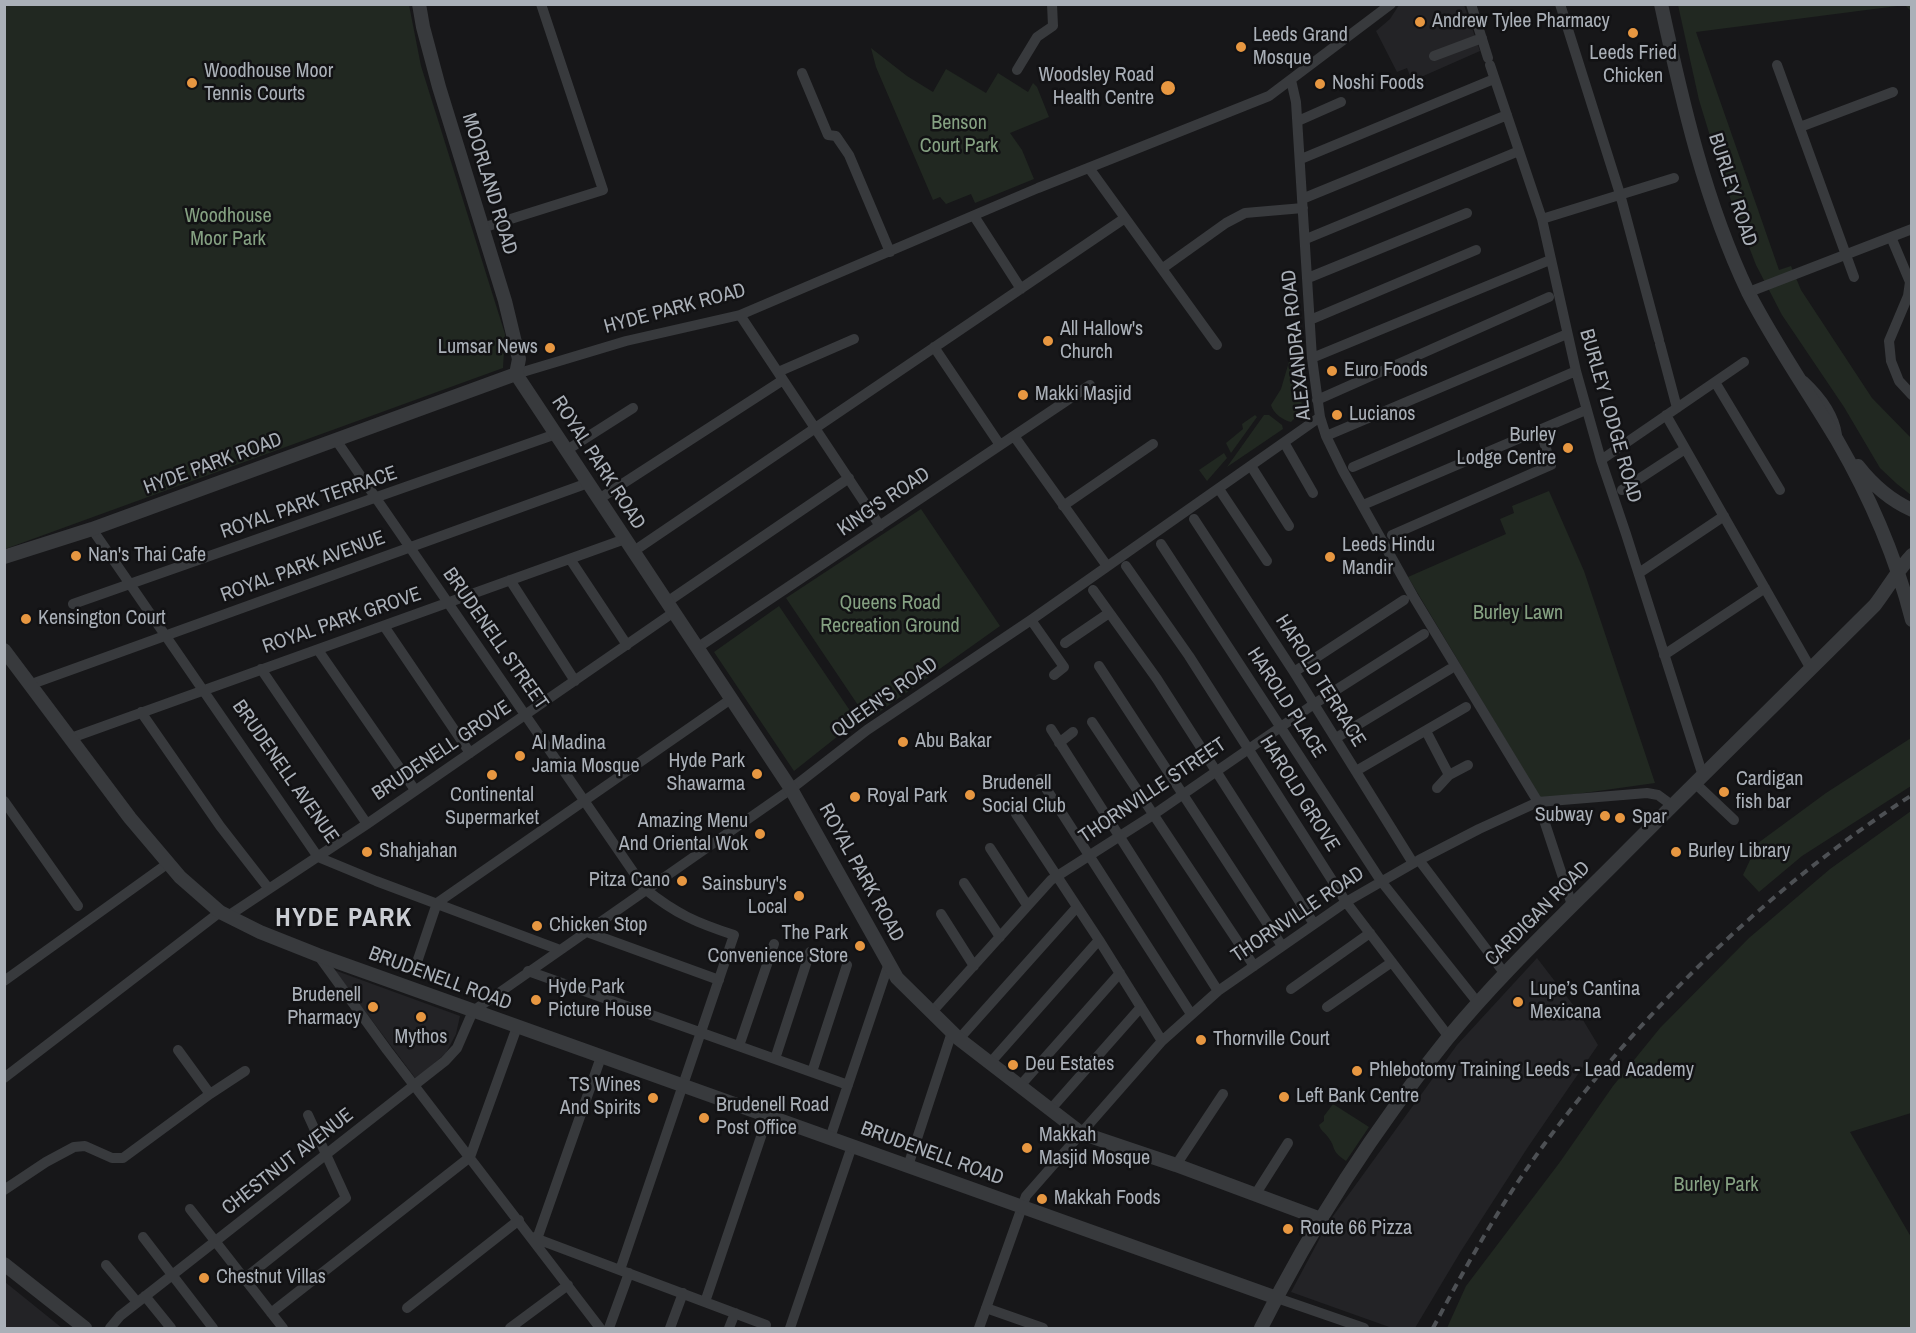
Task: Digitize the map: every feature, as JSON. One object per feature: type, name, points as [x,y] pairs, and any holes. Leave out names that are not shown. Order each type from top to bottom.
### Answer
[{"type":"street","name":"MOORLAND ROAD","points":[[419,4],[439,87],[505,301],[519,358],[516,374]]},
{"type":"street","points":[[482,228],[603,190],[541,4]]},
{"type":"street","points":[[1017,70],[1037,37],[1053,26],[1052,4]]},
{"type":"street","name":"BURLEY LODGE ROAD","points":[[1471,4],[1542,219],[1586,410],[1639,573],[1699,780]]},
{"type":"street","points":[[1560,4],[1620,194],[1677,408]]},
{"type":"street","name":"BURLEY ROAD","points":[[1661,4],[1702,170],[1728,245],[1749,292],[1838,441],[1882,529],[1897,570],[1911,620]]},
{"type":"street","name":"HYDE PARK ROAD","points":[[4,557],[93,529],[516,374],[626,341],[740,315],[1089,168],[1269,96],[1386,7]]},
{"type":"street","points":[[1434,56],[1482,38]]},
{"type":"street","points":[[1777,65],[1854,277]]},
{"type":"street","points":[[802,73],[828,135],[836,136],[849,155],[890,252]]},
{"type":"street","points":[[1301,159],[1494,79]]},
{"type":"street","name":"ALEXANDRA ROAD","points":[[1291,80],[1296,102],[1301,159],[1312,358],[1320,417],[1326,436],[1423,613],[1538,802],[1572,905]]},
{"type":"street","points":[[1800,127],[1893,92]]},
{"type":"street","points":[[1298,121],[1341,102]]},
{"type":"street","points":[[1163,268],[1226,223],[1245,213],[1302,204],[1507,115]]},
{"type":"street","points":[[1306,239],[1519,151]]},
{"type":"street","points":[[1089,168],[1217,345]]},
{"type":"street","points":[[1542,219],[1674,178]]},
{"type":"street","points":[[1308,278],[1467,213]]},
{"type":"street","points":[[974,216],[1021,289]]},
{"type":"street","points":[[634,551],[1125,218]]},
{"type":"street","points":[[1749,292],[1911,229]]},
{"type":"street","points":[[1891,237],[1910,282],[1908,296],[1889,341],[1891,361],[1899,381],[1911,396]]},
{"type":"street","points":[[1310,320],[1476,250]]},
{"type":"street","points":[[1312,358],[1550,260]]},
{"type":"street","points":[[1317,400],[1549,297]]},
{"type":"street","points":[[740,315],[880,526]]},
{"type":"street","points":[[1326,436],[1568,334]]},
{"type":"street","points":[[599,499],[780,376],[854,339]]},
{"type":"street","points":[[934,347],[1000,446]]},
{"type":"street","points":[[1601,460],[1744,362]]},
{"type":"street","points":[[1353,467],[1576,371]]},
{"type":"street","name":"ROYAL PARK ROAD","points":[[516,374],[791,789],[897,978],[955,1035],[1081,1133],[1176,1165],[1321,1219]]},
{"type":"street","points":[[1715,382],[1780,490]]},
{"type":"street","name":"KING'S ROAD","points":[[697,648],[1090,384]]},
{"type":"street","points":[[567,450],[633,408]]},
{"type":"street","points":[[1363,505],[1586,410]]},
{"type":"street","points":[[1666,415],[1811,669]]},
{"type":"street","name":"QUEEN'S ROAD","points":[[473,1011],[791,789],[867,730],[1031,620],[1285,444],[1320,417]]},
{"type":"street","points":[[1392,535],[1551,465],[1540,429]]},
{"type":"street","name":"ROYAL PARK TERRACE","points":[[73,604],[556,434]]},
{"type":"street","points":[[1014,436],[1107,566]]},
{"type":"street","name":"BRUDENELL STREET","points":[[336,440],[645,890],[664,905],[694,922],[734,935],[719,980]]},
{"type":"street","points":[[1838,441],[1872,484],[1911,510]]},
{"type":"street","points":[[1063,506],[1153,444]]},
{"type":"street","points":[[1285,444],[1314,493]]},
{"type":"street","points":[[1622,490],[1685,449]]},
{"type":"street","points":[[1251,466],[1289,526]]},
{"type":"street","name":"BRUDENELL GROVE","points":[[4,1078],[224,914],[269,889],[318,857],[627,645],[671,607],[849,478]]},
{"type":"street","name":"ROYAL PARK AVENUE","points":[[29,685],[588,483]]},
{"type":"street","points":[[1219,489],[1267,561]]},
{"type":"street","points":[[1639,573],[1724,516]]},
{"type":"street","name":"HAROLD TERRACE","points":[[1194,519],[1416,862],[1504,974]]},
{"type":"street","name":"BRUDENELL AVENUE","points":[[93,529],[318,857],[560,950]]},
{"type":"street","name":"ROYAL PARK GROVE","points":[[71,738],[626,539]]},
{"type":"street","name":"HAROLD PLACE","points":[[1161,544],[1381,881],[1478,1003]]},
{"type":"street","name":"CARDIGAN ROAD","points":[[1261,1329],[1321,1219],[1382,1125],[1449,1037],[1504,974],[1875,604],[1897,570],[1911,555]]},
{"type":"street","points":[[570,559],[627,645]]},
{"type":"street","name":"HAROLD GROVE","points":[[1126,566],[1189,656],[1346,902],[1449,1037]]},
{"type":"street","points":[[510,580],[576,681]]},
{"type":"street","points":[[1664,655],[1765,588]]},
{"type":"street","points":[[1093,590],[1217,771],[1314,924]]},
{"type":"street","points":[[1294,672],[1404,600]]},
{"type":"street","points":[[1065,643],[1109,613]]},
{"type":"street","points":[[1031,620],[1065,667],[1054,675]]},
{"type":"street","points":[[384,626],[470,753]]},
{"type":"street","name":"THORNVILLE STREET","points":[[931,1013],[1051,880],[1153,815],[1314,704],[1424,634]]},
{"type":"street","name":"BRUDENELL ROAD","points":[[4,650],[167,864],[198,894],[224,914],[318,956],[1276,1298]]},
{"type":"street","points":[[318,650],[416,790]]},
{"type":"street","points":[[1099,666],[1282,946]]},
{"type":"street","points":[[261,669],[367,824]]},
{"type":"street","points":[[1336,738],[1450,669]]},
{"type":"street","points":[[414,971],[437,903],[731,699]]},
{"type":"street","points":[[1356,771],[1466,706]]},
{"type":"street","points":[[141,712],[220,825],[269,889]]},
{"type":"street","points":[[1092,722],[1254,966]]},
{"type":"street","points":[[1051,729],[1218,991]]},
{"type":"street","points":[[1426,731],[1449,775]]},
{"type":"street","points":[[1059,743],[1073,732]]},
{"type":"street","points":[[1437,788],[1449,775],[1468,765]]},
{"type":"street","points":[[1040,779],[1191,1014]]},
{"type":"street","points":[[1699,780],[1734,820]]},
{"type":"street","name":"THORNVILLE ROAD","points":[[979,1329],[1021,1206],[1031,1189],[1162,1041],[1218,991],[1346,902],[1381,881],[1479,829],[1538,802],[1647,793],[1659,795],[1673,806]]},
{"type":"street","points":[[4,801],[78,906]]},
{"type":"street","points":[[1016,813],[1162,1041]]},
{"type":"street","points":[[990,848],[1027,906]]},
{"type":"street","points":[[4,981],[167,864]]},
{"type":"street","points":[[964,883],[1000,937]]},
{"type":"street","points":[[908,1166],[955,1035],[1077,908]]},
{"type":"street","points":[[940,914],[974,966]]},
{"type":"street","points":[[587,932],[719,980],[625,1272],[609,1329]]},
{"type":"street","points":[[1291,989],[1370,933]]},
{"type":"street","points":[[990,1063],[1099,940]]},
{"type":"street","points":[[739,1046],[774,944]]},
{"type":"street","points":[[775,1059],[810,952]]},
{"type":"street","points":[[318,956],[534,1238],[600,1329]]},
{"type":"street","points":[[1327,1007],[1392,962]]},
{"type":"street","points":[[830,1138],[889,963]]},
{"type":"street","points":[[812,1072],[847,965]]},
{"type":"street","points":[[528,971],[848,1085]]},
{"type":"street","points":[[1019,1087],[1120,973]]},
{"type":"street","points":[[1050,1110],[1141,1007]]},
{"type":"street","name":"CHESTNUT AVENUE","points":[[110,1329],[120,1316],[141,1299],[445,1061],[457,1048],[473,1011]]},
{"type":"street","points":[[271,1313],[470,1157],[517,1027]]},
{"type":"street","points":[[178,1050],[210,1094]]},
{"type":"street","points":[[534,1238],[601,1057]]},
{"type":"street","points":[[4,1190],[46,1162],[74,1147],[85,1146],[112,1158],[123,1158],[245,1071]]},
{"type":"street","points":[[1176,1165],[1223,1094]]},
{"type":"street","points":[[244,1279],[346,1198],[308,1115]]},
{"type":"street","points":[[705,1302],[768,1116]]},
{"type":"street","points":[[1255,1195],[1288,1143]]},
{"type":"street","points":[[790,1329],[852,1146]]},
{"type":"street","points":[[190,1209],[283,1329]]},
{"type":"street","points":[[407,1308],[519,1220]]},
{"type":"street","points":[[143,1237],[213,1329]]},
{"type":"street","points":[[534,1238],[766,1325]]},
{"type":"street","points":[[4,1263],[85,1329]]},
{"type":"street","points":[[106,1265],[171,1329]]},
{"type":"street","points":[[510,1329],[568,1285]]},
{"type":"street","points":[[670,1329],[682,1293]]},
{"type":"street","points":[[1276,1298],[1364,1329]]},
{"type":"street","points":[[986,1308],[1043,1329]]},
{"type":"street","points":[[729,1329],[735,1313]]},
{"type":"shaded area","points":[[1399,5],[1464,5],[1480,51],[1412,81],[1407,68],[1397,72],[1376,31],[1390,19]]},
{"type":"shaded area","points":[[1537,958],[1577,1010],[1598,1045],[1528,1147],[1415,1328],[1392,1328],[1291,1292],[1328,1223],[1457,1045]]},
{"type":"shaded area","points":[[334,970],[460,1016],[456,1034],[446,1053],[416,1079]]},
{"type":"shaded area","points":[[5,1282],[62,1328],[5,1328]]},
{"type":"green space","name":"Woodhouse Moor Park","points":[[4,5],[409,5],[421,66],[505,334],[503,368],[5,549]]},
{"type":"green space","points":[[1678,5],[1905,5],[1696,32],[1779,270],[1791,266],[1801,290],[1872,398],[1911,438],[1911,495],[1880,468],[1844,407],[1782,315],[1756,265],[1724,182],[1699,100]]},
{"type":"green space","name":"Benson Court Park","points":[[871,48],[907,76],[933,92],[946,69],[986,93],[998,73],[1028,92],[1033,83],[1037,87],[1049,117],[1010,133],[1022,150],[1034,179],[975,203],[971,194],[946,204],[940,197],[933,200],[876,67]]},
{"type":"green space","points":[[1298,331],[1302,410],[1291,422],[1279,416],[1271,405],[1281,389]]},
{"type":"green space","points":[[1255,415],[1257,417],[1231,453],[1226,443],[1243,429],[1242,424]]},
{"type":"green space","points":[[1264,415],[1269,415],[1282,425],[1283,429],[1227,467]]},
{"type":"green space","points":[[1224,453],[1227,458],[1207,481],[1199,470]]},
{"type":"green space","name":"Burley Lawn","points":[[1549,491],[1584,571],[1655,783],[1541,799],[1408,577],[1506,534],[1500,519],[1514,513],[1512,506]]},
{"type":"green space","name":"Queens Road Recreation Ground","points":[[921,509],[1000,626],[868,720],[786,598]]},
{"type":"green space","points":[[779,606],[857,721],[794,771],[714,652]]},
{"type":"green space","points":[[1911,738],[1911,786],[1802,856],[1759,892],[1743,875],[1758,843],[1826,793]]},
{"type":"green space","name":"Burley Park","points":[[1911,811],[1911,1113],[1850,1132],[1911,1237],[1911,1328],[1447,1328],[1466,1286],[1560,1162],[1613,1086],[1660,1028],[1749,938],[1830,869]]},
{"type":"green space","points":[[1333,1104],[1369,1127],[1346,1161],[1336,1152],[1319,1125],[1324,1121],[1324,1116]]},
{"type":"railway","points":[[1433,1328],[1458,1281],[1513,1190],[1543,1146],[1623,1046],[1711,954],[1759,911],[1859,831],[1912,795]]},
{"type":"place","name":"Andrew Tylee Pharmacy","points":[[1420,22]]},
{"type":"place","name":"Leeds Fried Chicken","points":[[1633,33]]},
{"type":"place","name":"Leeds Grand Mosque","points":[[1241,47]]},
{"type":"place","name":"Woodhouse Moor Tennis Courts","points":[[192,83]]},
{"type":"place","name":"Noshi Foods","points":[[1320,84]]},
{"type":"place","name":"Woodsley Road Health Centre","points":[[1168,88]]},
{"type":"place","name":"All Hallow's Church","points":[[1048,341]]},
{"type":"place","name":"Lumsar News","points":[[550,348]]},
{"type":"place","name":"Euro Foods","points":[[1332,371]]},
{"type":"place","name":"Makki Masjid","points":[[1023,395]]},
{"type":"place","name":"Lucianos","points":[[1337,415]]},
{"type":"place","name":"Burley Lodge Centre","points":[[1568,448]]},
{"type":"place","name":"Nan's Thai Cafe","points":[[76,556]]},
{"type":"place","name":"Leeds Hindu Mandir","points":[[1330,557]]},
{"type":"place","name":"Kensington Court","points":[[26,619]]},
{"type":"place","name":"Abu Bakar","points":[[903,742]]},
{"type":"place","name":"Al Madina Jamia Mosque","points":[[520,756]]},
{"type":"place","name":"Hyde Park Shawarma","points":[[757,774]]},
{"type":"place","name":"Continental Supermarket","points":[[492,775]]},
{"type":"place","name":"Cardigan fish bar","points":[[1724,792]]},
{"type":"place","name":"Brudenell Social Club","points":[[970,795]]},
{"type":"place","name":"Royal Park","points":[[855,797]]},
{"type":"place","name":"Subway","points":[[1605,816]]},
{"type":"place","name":"Spar","points":[[1620,818]]},
{"type":"place","name":"Amazing Menu And Oriental Wok","points":[[760,834]]},
{"type":"place","name":"Shahjahan","points":[[367,852]]},
{"type":"place","name":"Burley Library","points":[[1676,852]]},
{"type":"place","name":"Pitza Cano","points":[[682,881]]},
{"type":"place","name":"Sainsbury's Local","points":[[799,896]]},
{"type":"place","name":"Chicken Stop","points":[[537,926]]},
{"type":"place","name":"The Park Convenience Store","points":[[860,946]]},
{"type":"place","name":"Hyde Park Picture House","points":[[536,1000]]},
{"type":"place","name":"Lupe’s Cantina Mexicana","points":[[1518,1002]]},
{"type":"place","name":"Brudenell Pharmacy","points":[[373,1007]]},
{"type":"place","name":"Mythos","points":[[421,1017]]},
{"type":"place","name":"Thornville Court","points":[[1201,1040]]},
{"type":"place","name":"Deu Estates","points":[[1013,1065]]},
{"type":"place","name":"Phlebotomy Training Leeds - Lead Academy","points":[[1357,1071]]},
{"type":"place","name":"Left Bank Centre","points":[[1284,1097]]},
{"type":"place","name":"TS Wines And Spirits","points":[[653,1098]]},
{"type":"place","name":"Brudenell Road Post Office","points":[[704,1118]]},
{"type":"place","name":"Makkah Masjid Mosque","points":[[1027,1148]]},
{"type":"place","name":"Makkah Foods","points":[[1042,1199]]},
{"type":"place","name":"Route 66 Pizza","points":[[1288,1229]]},
{"type":"place","name":"Chestnut Villas","points":[[204,1278]]},
{"type":"district","name":"HYDE PARK","points":[[344,919]]}]
